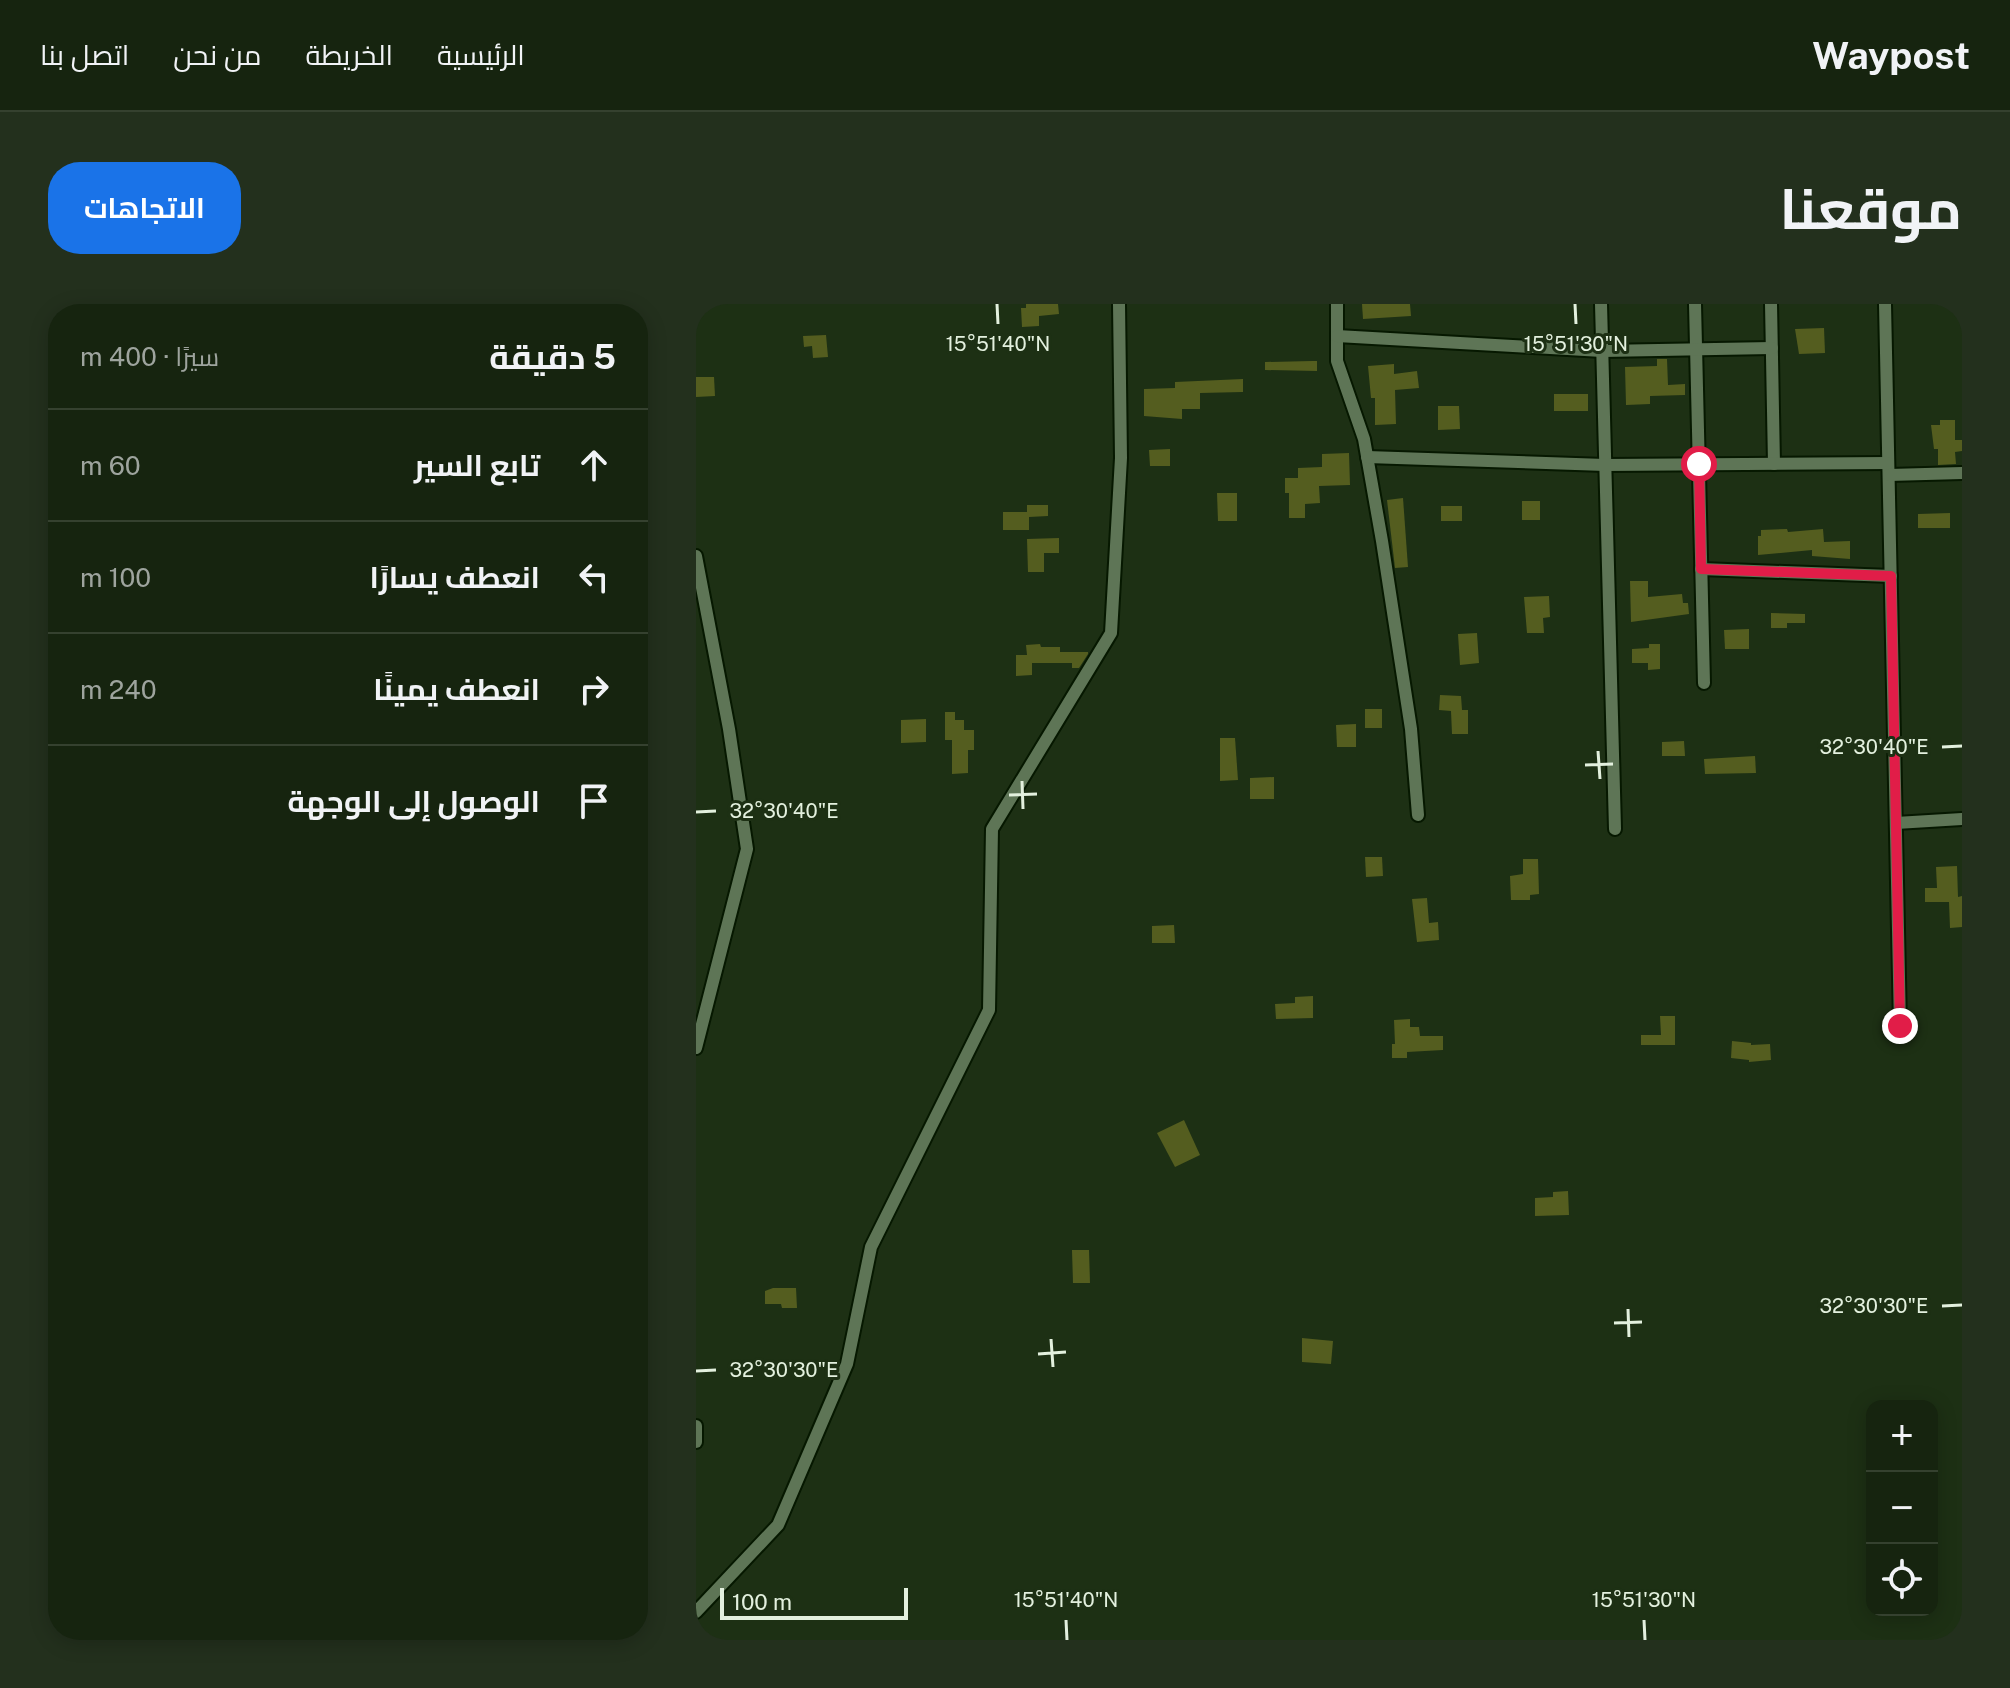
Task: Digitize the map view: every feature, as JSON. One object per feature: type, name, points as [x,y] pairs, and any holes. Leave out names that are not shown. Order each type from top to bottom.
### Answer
[{"type":"street","points":[[696,1612],[778,1525],[847,1364],[871,1247],[989,1010],[992,829],[1111,633],[1121,458],[1119,304]]},
{"type":"street","points":[[1337,304],[1337,361],[1364,439],[1411,729],[1418,815]]},
{"type":"street","points":[[1601,304],[1615,829]]},
{"type":"street","points":[[1695,304],[1704,683]]},
{"type":"street","points":[[1771,304],[1774,464]]},
{"type":"street","points":[[1885,304],[1900,1026]]},
{"type":"street","points":[[1337,336],[1602,351],[1772,348]]},
{"type":"street","points":[[1367,457],[1605,465],[1774,464],[1962,473]]},
{"type":"street","points":[[696,556],[729,729],[747,849],[696,1048]]},
{"type":"street","points":[[1701,569],[1891,576]]},
{"type":"street","points":[[1896,823],[1962,819]]},
{"type":"street","points":[[696,1426],[696,1442]]},
{"type":"building","points":[[1026,304],[1058,304],[1059,314],[1039,316],[1039,326],[1022,327],[1021,308],[1026,308]]},
{"type":"building","points":[[1362,304],[1410,304],[1411,316],[1363,319]]},
{"type":"building","points":[[1824,328],[1825,353],[1799,354],[1795,329]]},
{"type":"building","points":[[826,335],[828,357],[813,358],[812,346],[804,347],[803,336]]},
{"type":"building","points":[[1657,359],[1667,359],[1668,385],[1685,384],[1685,395],[1650,396],[1650,404],[1626,405],[1625,367],[1657,366]]},
{"type":"building","points":[[1317,361],[1317,371],[1265,370],[1265,362]]},
{"type":"building","points":[[1394,364],[1394,374],[1417,371],[1419,388],[1395,390],[1396,424],[1375,425],[1375,398],[1371,398],[1368,366]]},
{"type":"building","points":[[696,377],[714,377],[715,396],[696,397]]},
{"type":"building","points":[[1243,379],[1243,392],[1200,393],[1200,409],[1182,409],[1182,419],[1144,416],[1144,389],[1175,388],[1175,382]]},
{"type":"building","points":[[1554,394],[1588,394],[1588,411],[1554,411]]},
{"type":"building","points":[[1438,406],[1459,406],[1460,429],[1438,430]]},
{"type":"building","points":[[1940,420],[1955,420],[1955,440],[1962,440],[1962,451],[1955,452],[1956,464],[1938,465],[1938,449],[1934,449],[1931,425],[1940,425]]},
{"type":"building","points":[[1170,449],[1170,466],[1150,466],[1149,450]]},
{"type":"building","points":[[1349,453],[1350,485],[1319,486],[1320,503],[1305,504],[1305,518],[1289,518],[1289,493],[1285,493],[1285,478],[1298,478],[1298,468],[1322,467],[1322,454]]},
{"type":"building","points":[[1217,493],[1237,493],[1237,521],[1218,521]]},
{"type":"building","points":[[1403,498],[1408,567],[1395,568],[1387,500]]},
{"type":"building","points":[[1522,501],[1540,501],[1540,520],[1522,520]]},
{"type":"building","points":[[1027,505],[1048,505],[1048,516],[1029,517],[1029,530],[1003,530],[1003,512],[1027,512]]},
{"type":"building","points":[[1441,506],[1462,506],[1462,521],[1441,521]]},
{"type":"building","points":[[1950,513],[1950,528],[1918,528],[1918,514]]},
{"type":"building","points":[[1787,529],[1788,532],[1823,529],[1824,542],[1850,541],[1850,559],[1812,556],[1812,550],[1758,555],[1761,530]]},
{"type":"building","points":[[1059,538],[1059,553],[1044,553],[1044,572],[1028,572],[1027,539]]},
{"type":"building","points":[[1630,581],[1648,581],[1648,597],[1682,594],[1683,603],[1688,603],[1689,614],[1631,622]]},
{"type":"building","points":[[1549,596],[1550,617],[1543,618],[1544,633],[1527,633],[1524,597]]},
{"type":"building","points":[[1771,613],[1805,614],[1805,623],[1787,623],[1787,628],[1771,628]]},
{"type":"building","points":[[1749,629],[1749,649],[1725,649],[1724,630]]},
{"type":"building","points":[[1477,633],[1479,663],[1460,665],[1458,634]]},
{"type":"building","points":[[1040,644],[1041,647],[1060,647],[1060,652],[1088,654],[1079,668],[1072,668],[1072,663],[1032,663],[1032,675],[1016,676],[1016,655],[1027,655],[1026,645]]},
{"type":"building","points":[[1649,644],[1660,644],[1660,669],[1648,670],[1648,663],[1632,663],[1632,649],[1649,648]]},
{"type":"building","points":[[1440,695],[1461,696],[1462,710],[1468,710],[1468,734],[1452,734],[1451,711],[1439,710]]},
{"type":"building","points":[[1365,709],[1382,709],[1382,728],[1365,728]]},
{"type":"building","points":[[945,712],[955,712],[955,720],[964,720],[964,730],[974,730],[974,750],[968,750],[968,773],[952,774],[952,740],[945,740]]},
{"type":"building","points":[[926,719],[926,742],[901,743],[901,720]]},
{"type":"building","points":[[1356,724],[1356,747],[1337,747],[1336,725]]},
{"type":"building","points":[[1220,738],[1235,738],[1238,780],[1220,781]]},
{"type":"building","points":[[1684,741],[1685,756],[1662,756],[1662,742]]},
{"type":"building","points":[[1755,756],[1756,773],[1705,774],[1704,759]]},
{"type":"building","points":[[1274,777],[1274,799],[1250,799],[1250,778]]},
{"type":"building","points":[[1365,857],[1382,857],[1383,876],[1366,877]]},
{"type":"building","points":[[1523,859],[1538,859],[1539,894],[1530,895],[1530,900],[1511,900],[1510,876],[1523,874]]},
{"type":"building","points":[[1957,866],[1958,897],[1962,896],[1962,927],[1950,928],[1949,902],[1925,902],[1925,888],[1937,888],[1936,867]]},
{"type":"building","points":[[1427,898],[1429,923],[1438,922],[1439,940],[1417,942],[1412,899]]},
{"type":"building","points":[[1174,925],[1175,943],[1152,943],[1152,926]]},
{"type":"building","points":[[1313,996],[1313,1018],[1276,1019],[1275,1004],[1295,1003],[1295,997]]},
{"type":"building","points":[[1660,1016],[1675,1016],[1675,1045],[1641,1045],[1641,1035],[1661,1035]]},
{"type":"building","points":[[1410,1019],[1410,1027],[1419,1027],[1420,1036],[1443,1036],[1443,1050],[1407,1052],[1407,1058],[1392,1058],[1394,1020]]},
{"type":"building","points":[[1732,1041],[1751,1045],[1770,1044],[1771,1060],[1749,1062],[1731,1058]]},
{"type":"building","points":[[1184,1120],[1200,1155],[1175,1167],[1157,1133]]},
{"type":"building","points":[[1568,1191],[1569,1215],[1535,1216],[1535,1198],[1553,1197],[1553,1192]]},
{"type":"building","points":[[1072,1250],[1089,1250],[1090,1283],[1073,1283]]},
{"type":"building","points":[[796,1288],[797,1308],[765,1304],[765,1291]]},
{"type":"building","points":[[1302,1338],[1333,1341],[1331,1364],[1302,1362]]},
{"type":"route","points":[[1699,464],[1701,569],[1891,576],[1900,1026]]}]
